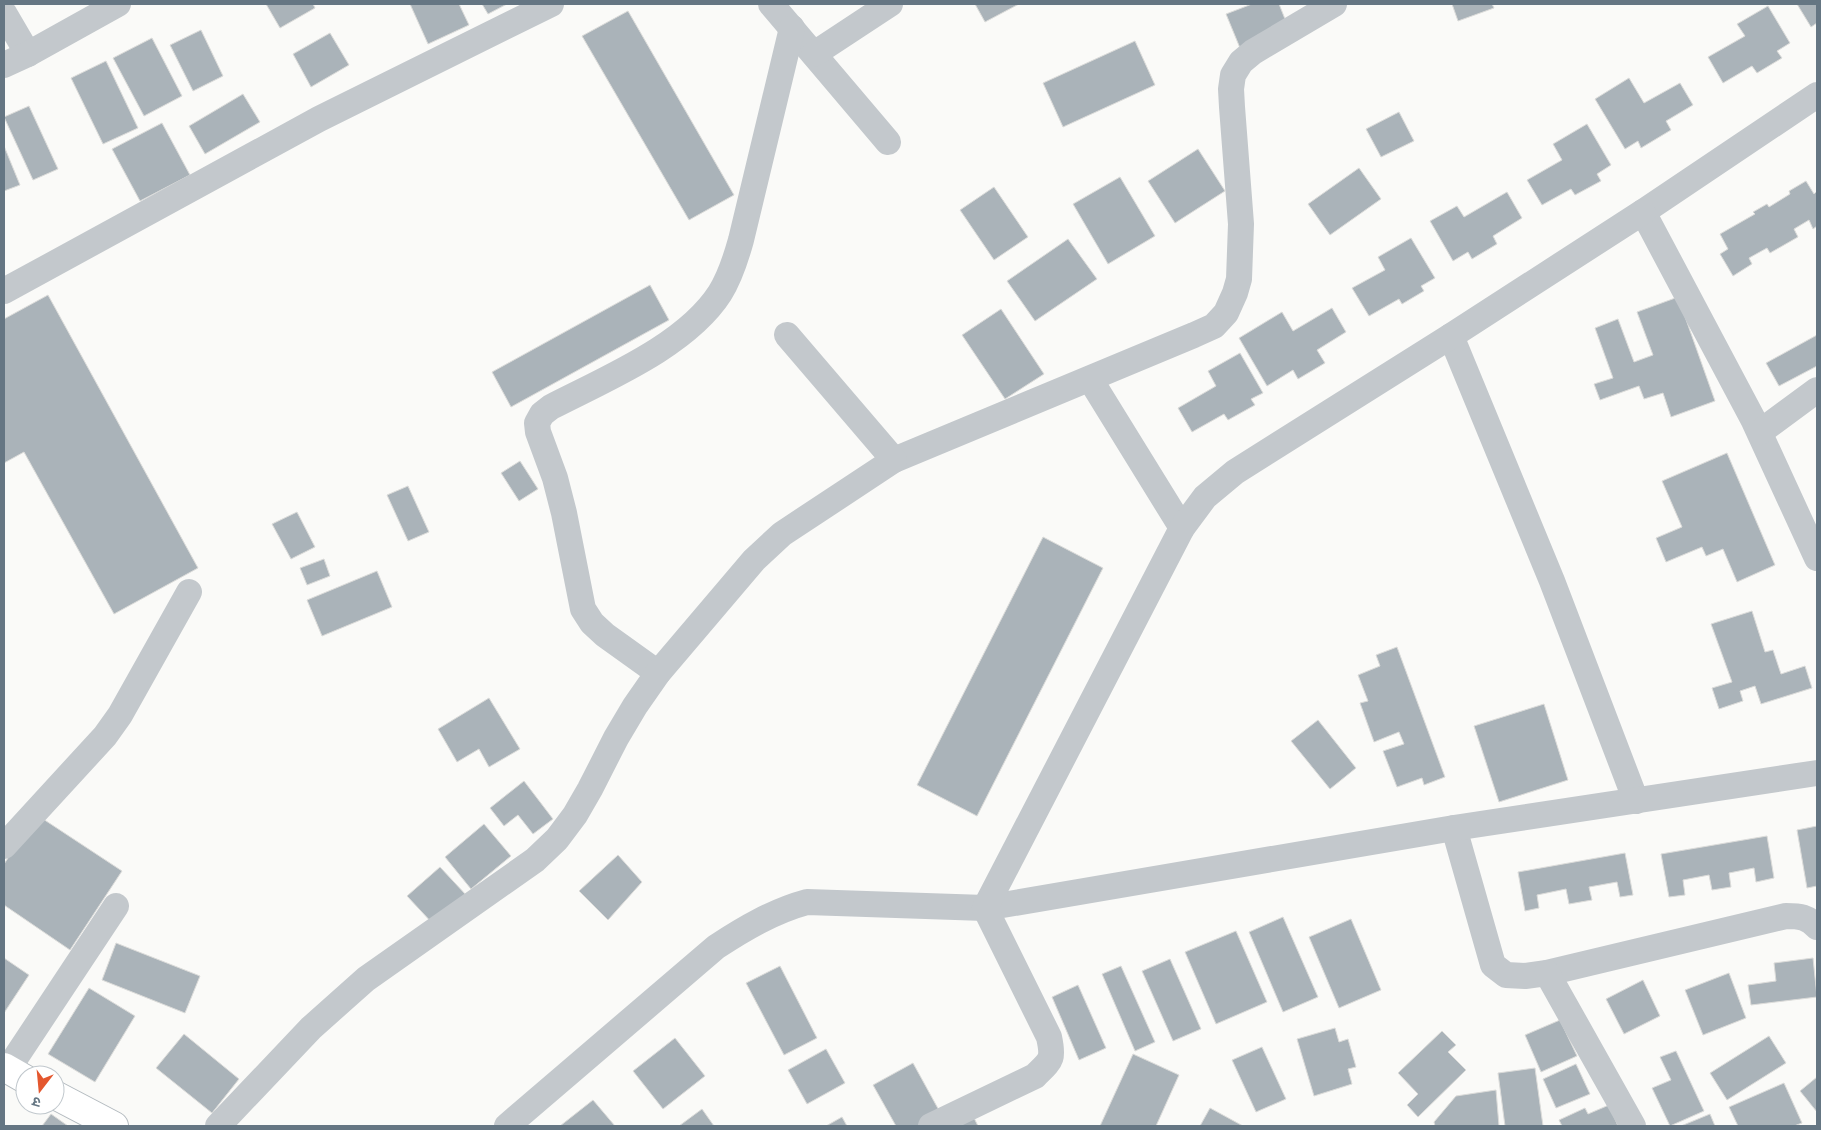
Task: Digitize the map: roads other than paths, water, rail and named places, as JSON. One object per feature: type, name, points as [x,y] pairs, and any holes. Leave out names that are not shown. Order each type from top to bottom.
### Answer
[{"type":"street","points":[[4,65],[28,54],[118,4]]},
{"type":"street","points":[[4,291],[319,120],[551,4]]},
{"type":"street","points":[[771,4],[888,142]]},
{"type":"street","points":[[814,54],[890,4]]},
{"type":"street","points":[[218,1126],[311,1028],[366,979],[535,860],[557,839],[575,815],[620,730],[658,673],[761,554],[782,534],[894,460],[1214,326],[1226,313],[1239,279],[1241,224],[1231,89],[1233,75],[1241,62],[1253,52],[1334,4]]},
{"type":"street","points":[[4,13],[28,54]]},
{"type":"street","points":[[658,673],[605,635],[592,623],[583,609],[564,513],[555,478],[538,432],[537,423],[542,414],[551,407],[672,341],[702,315],[720,293],[732,269],[744,232],[792,28]]},
{"type":"street","points":[[985,908],[1182,528],[1205,496],[1235,472],[1451,336],[1817,95]]},
{"type":"street","points":[[1642,212],[1760,432],[1817,558]]},
{"type":"street","points":[[787,335],[894,460]]},
{"type":"street","points":[[1451,336],[1552,581],[1636,801]]},
{"type":"street","points":[[1090,379],[1182,528]]},
{"type":"street","points":[[1760,432],[1817,390]]},
{"type":"street","points":[[4,846],[105,736],[120,715],[189,592]]},
{"type":"street","points":[[507,1126],[716,947],[750,925],[786,908],[807,902],[985,908],[1454,828],[1817,774]]},
{"type":"street","points":[[1454,828],[1493,965],[1506,975],[1525,976],[1547,973],[1786,916],[1799,916],[1810,919],[1817,927]]},
{"type":"street","points":[[12,1072],[116,906]]},
{"type":"street","points":[[931,1126],[1035,1076],[1047,1064],[1053,1053],[1049,1037],[985,908]]},
{"type":"street","points":[[1547,973],[1633,1126]]},
{"type":"street","points":[[65,1100],[114,1126]]}]
